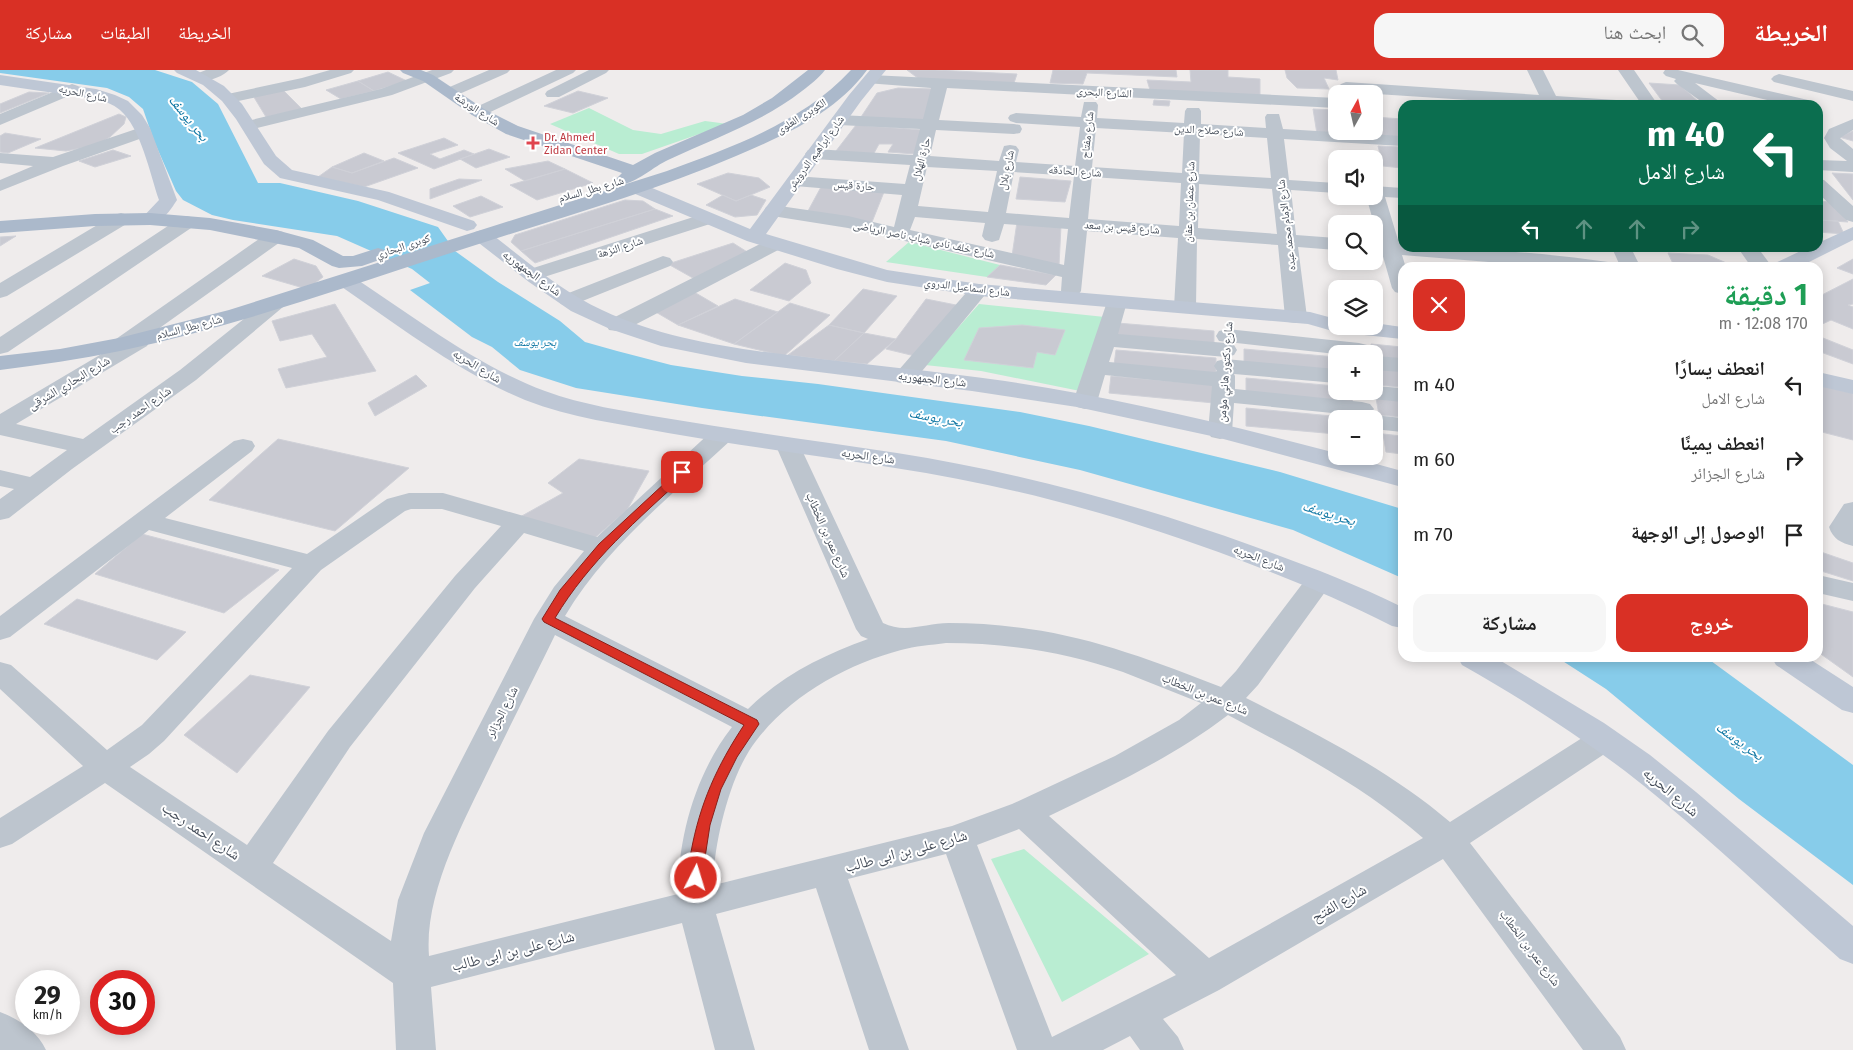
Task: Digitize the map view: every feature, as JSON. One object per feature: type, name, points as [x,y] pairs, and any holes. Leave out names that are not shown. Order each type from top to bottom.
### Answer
[{"type":"main road","name":"شارع الورشة","points":[[408,70],[428,78],[478,112],[514,131],[632,180]]},
{"type":"main road","points":[[632,180],[658,157],[740,123],[773,105],[800,86],[817,70]]},
{"type":"main road","name":"الكوبرى العلوى","points":[[732,146],[783,116],[826,86],[842,70]]},
{"type":"main road","name":"الكوبرى العلوى","points":[[732,146],[777,132],[808,113],[844,87],[870,73]]},
{"type":"main road","points":[[699,167],[759,149],[788,137],[855,98]]},
{"type":"main road","name":"شارع بطل السلام","points":[[468,233],[732,146]]},
{"type":"main road","name":"شارع بطل السلام","points":[[632,180],[699,167],[732,146]]},
{"type":"main road","points":[[0,227],[121,219],[187,222],[276,236],[315,248],[350,271]]},
{"type":"main road","name":"كوبرى البحاري","points":[[350,271],[468,233]]},
{"type":"main road","name":"كوبرى البحاري","points":[[373,272],[468,233]]},
{"type":"main road","name":"شارع بطل السلام","points":[[0,363],[52,357],[131,343],[276,303],[350,271],[373,272]]},
{"type":"street","name":"شارع الجمهوريه","points":[[182,70],[201,77],[222,90],[248,125],[275,167],[286,174],[383,196],[468,233],[534,274],[568,300],[617,325],[653,338],[725,353],[905,377],[979,384],[1085,402],[1328,455]]},
{"type":"street","points":[[201,77],[221,70]]},
{"type":"street","points":[[229,98],[304,82],[346,70]]},
{"type":"street","points":[[248,125],[386,92],[446,70]]},
{"type":"street","points":[[451,92],[502,70]]},
{"type":"street","points":[[478,112],[568,70]]},
{"type":"street","points":[[545,98],[601,70]]},
{"type":"street","points":[[1342,70],[1346,85]]},
{"type":"street","points":[[1535,70],[1550,100]]},
{"type":"street","points":[[1626,70],[1647,100]]},
{"type":"street","points":[[1788,70],[1853,86]]},
{"type":"street","points":[[1669,71],[1709,100]]},
{"type":"street","points":[[1669,71],[1788,100]]},
{"type":"street","name":"الشارع البحرى","points":[[870,73],[940,84],[1328,103]]},
{"type":"street","name":"شارع ابراهيم الدرويش","points":[[754,237],[855,98],[870,73]]},
{"type":"street","points":[[1768,76],[1853,96]]},
{"type":"street","points":[[1439,78],[1448,99]]},
{"type":"street","name":"شارع الحريه","points":[[3,82],[72,89],[96,94],[121,103],[130,110],[142,132],[168,200],[160,211],[150,219]]},
{"type":"street","name":"حارة الهلال","points":[[901,234],[940,84]]},
{"type":"street","name":"شارع بلال","points":[[989,253],[1022,88]]},
{"type":"street","points":[[0,120],[72,89]]},
{"type":"street","name":"شارع مفتاح","points":[[1070,298],[1091,91]]},
{"type":"street","points":[[1383,93],[1474,100]]},
{"type":"street","name":"شارع عثمان بن عفان","points":[[1185,307],[1194,96]]},
{"type":"street","name":"شارع الإمام محمد عبده","points":[[1271,100],[1289,240],[1303,317]]},
{"type":"street","points":[[1850,118],[1834,133],[1832,138],[1836,144],[1853,158]]},
{"type":"street","name":"شارع صلاح الدين","points":[[839,120],[930,124],[1088,122],[1361,141],[1398,141]]},
{"type":"street","points":[[0,186],[57,162],[142,132]]},
{"type":"street","name":"شارع الحادقه","points":[[814,154],[1328,188]]},
{"type":"street","points":[[0,158],[57,162]]},
{"type":"street","points":[[1823,165],[1853,168]]},
{"type":"street","name":"شارع اسماعيل الدروي","points":[[632,180],[706,219],[775,244],[887,276],[979,290],[1070,298],[1303,317],[1328,315]]},
{"type":"street","name":"حارة قيس","points":[[795,181],[913,190]]},
{"type":"street","points":[[1823,191],[1852,230],[1823,245]]},
{"type":"street","points":[[1383,192],[1398,193]]},
{"type":"street","name":"شارع خلف نادى شباب ناصر الرياضى","points":[[773,211],[848,222],[1073,273]]},
{"type":"street","name":"شارع قيس بن سعد","points":[[907,211],[1328,243]]},
{"type":"street","points":[[0,292],[121,219]]},
{"type":"street","name":"شارع النزهة","points":[[534,274],[706,219]]},
{"type":"street","points":[[0,347],[187,222]]},
{"type":"street","name":"شارع البحاري الشرقى","points":[[0,426],[131,343],[276,236]]},
{"type":"street","points":[[617,325],[775,244]]},
{"type":"street","points":[[1383,248],[1398,249]]},
{"type":"street","points":[[1383,250],[1398,280]]},
{"type":"street","points":[[1508,252],[1538,262]]},
{"type":"street","points":[[1791,262],[1810,252]]},
{"type":"street","points":[[568,300],[663,262]]},
{"type":"street","name":"شارع الحريه","points":[[350,271],[475,366],[503,382],[536,396],[575,408],[618,417],[788,446],[944,468],[1009,481],[1156,522],[1234,548],[1320,581],[1398,617]]},
{"type":"street","points":[[905,377],[979,290]]},
{"type":"street","points":[[1085,402],[1117,302]]},
{"type":"street","name":"شارع احمد رجب","points":[[0,512],[34,485],[181,381],[276,303]]},
{"type":"street","name":"شارع دكتور هاني مؤمن","points":[[1220,432],[1229,311]]},
{"type":"street","name":"شارع اسماعيل الدروي","points":[[1303,317],[1357,336],[1398,333]]},
{"type":"street","name":"شارع اسماعيل الدروي","points":[[1357,336],[1398,319]]},
{"type":"street","points":[[1225,365],[1357,336],[1398,362]]},
{"type":"street","points":[[1105,340],[1225,365],[1364,407],[1398,423]]},
{"type":"street","points":[[1823,363],[1853,370]]},
{"type":"street","points":[[1096,367],[1225,365],[1328,375]]},
{"type":"street","points":[[1823,380],[1853,387]]},
{"type":"street","points":[[1364,407],[1398,396]]},
{"type":"street","points":[[0,426],[87,447]]},
{"type":"street","name":"شارع الجزائر","points":[[416,1050],[413,976],[409,937],[416,900],[441,833],[548,619],[564,593],[602,547],[722,435]]},
{"type":"street","points":[[0,630],[243,446]]},
{"type":"street","name":"شارع عمر بن الخطاب","points":[[788,446],[871,629],[885,636],[904,639],[946,633],[981,633],[1031,639],[1086,651],[1133,665],[1226,701],[1272,723],[1359,773],[1413,810],[1448,840],[1606,1050]]},
{"type":"street","name":"شارع الجمهوريه","points":[[1370,465],[1398,477]]},
{"type":"street","points":[[0,478],[34,485]]},
{"type":"street","points":[[0,835],[138,746],[153,733],[311,564],[396,505],[409,501],[443,501],[602,547]]},
{"type":"street","points":[[145,521],[311,564]]},
{"type":"street","points":[[252,866],[339,739],[465,582],[519,522]]},
{"type":"street","name":"شارع على بن ابى طالب","points":[[413,976],[957,838],[1024,813],[1127,764],[1190,728],[1226,701],[1247,678],[1320,581]]},
{"type":"street","points":[[1823,585],[1853,592]]},
{"type":"street","points":[[548,619],[752,724]]},
{"type":"street","points":[[735,1050],[696,905],[696,864],[703,825],[714,789],[732,755],[752,724],[779,699],[810,677],[843,659],[904,639]]},
{"type":"street","name":"شارع الحريه","points":[[1480,662],[1551,703],[1659,781],[1853,948]]},
{"type":"street","points":[[1794,662],[1853,702]]},
{"type":"street","name":"شارع احمد رجب","points":[[5,682],[105,767],[413,976]]},
{"type":"street","name":"شارع الفتح","points":[[1064,1050],[1206,979],[1448,840],[1604,740]]},
{"type":"street","points":[[1024,813],[1206,979]]},
{"type":"street","points":[[957,838],[1037,1050]]},
{"type":"street","points":[[828,872],[889,1050]]},
{"type":"street","points":[[1136,1014],[1164,1050]]},
{"type":"green space","points":[[589,108],[633,130],[661,134],[705,121],[728,124],[642,154],[619,154],[550,124]]},
{"type":"green space","points":[[909,242],[1000,265],[987,277],[886,262]]},
{"type":"green space","points":[[979,304],[1105,317],[1080,391],[981,371],[925,365]]},
{"type":"green space","points":[[1024,849],[1149,954],[1062,1002],[991,859]]},
{"type":"water","name":"بحر يوسف","points":[[0,70],[155,70],[192,82],[218,104],[258,183],[280,183],[358,201],[438,227],[455,251],[498,282],[560,321],[585,342],[671,365],[1020,412],[1089,426],[1280,472],[1398,508],[1398,576],[1293,530],[1080,470],[946,441],[702,408],[576,388],[520,370],[492,347],[472,337],[410,290],[430,283],[412,269],[337,236],[233,220],[212,215],[183,200],[176,191],[154,141],[143,109],[129,97],[107,88],[0,73]]},
{"type":"water","name":"بحر يوسف","points":[[1564,662],[1712,662],[1853,765],[1853,885],[1739,799],[1606,689]]},
{"type":"building","points":[[907,70],[1017,74],[1014,83],[919,79]]},
{"type":"building","points":[[1053,70],[1176,70],[1177,77],[1087,73],[1083,84],[1050,83]]},
{"type":"building","points":[[1190,70],[1228,70],[1228,77],[1260,79],[1260,96],[1150,90],[1147,80],[1191,82]]},
{"type":"building","points":[[1285,70],[1336,70],[1338,80],[1324,78],[1328,89],[1297,88],[1287,78]]},
{"type":"building","points":[[388,72],[407,81],[374,91],[358,81]]},
{"type":"building","points":[[358,81],[374,91],[341,99],[326,90]]},
{"type":"building","points":[[1649,83],[1680,85],[1697,100],[1662,100]]},
{"type":"building","points":[[898,88],[935,89],[923,124],[859,120],[877,93]]},
{"type":"building","points":[[282,89],[302,109],[266,117],[252,94]]},
{"type":"building","points":[[578,91],[608,98],[573,113],[544,106]]},
{"type":"building","points":[[29,92],[49,93],[0,113],[0,104]]},
{"type":"building","points":[[1154,100],[1170,101],[1169,106],[1153,105]]},
{"type":"building","points":[[1313,109],[1328,110],[1328,135],[1317,134]]},
{"type":"building","points":[[119,114],[126,117],[124,124],[110,137],[97,145],[66,151],[35,148]]},
{"type":"building","points":[[1383,118],[1398,119],[1398,140],[1383,138]]},
{"type":"building","points":[[856,125],[923,130],[915,154],[888,152],[893,144],[879,144],[873,155],[836,151]]},
{"type":"building","points":[[1853,131],[1853,141],[1839,137]]},
{"type":"building","points":[[5,133],[41,139],[8,153],[0,152],[0,136]]},
{"type":"building","points":[[444,138],[458,145],[430,154],[440,159],[464,150],[474,154],[434,169],[398,153]]},
{"type":"building","points":[[1378,146],[1398,147],[1398,168],[1383,166],[1383,150],[1379,150]]},
{"type":"building","points":[[489,149],[510,157],[476,168],[460,159]]},
{"type":"building","points":[[113,150],[131,156],[95,167],[79,161]]},
{"type":"building","points":[[364,153],[384,161],[352,173],[332,167]]},
{"type":"building","points":[[394,158],[418,168],[364,187],[318,177],[332,167],[352,173]]},
{"type":"building","points":[[548,161],[565,169],[525,181],[505,169]]},
{"type":"building","points":[[565,169],[593,183],[537,200],[510,185]]},
{"type":"building","points":[[728,173],[759,178],[770,187],[736,201],[697,184]]},
{"type":"building","points":[[1832,173],[1853,174],[1853,200]]},
{"type":"building","points":[[1020,177],[1071,181],[1065,202],[1016,199]]},
{"type":"building","points":[[459,179],[482,180],[430,199],[430,189]]},
{"type":"building","points":[[821,187],[884,192],[872,222],[808,211]]},
{"type":"building","points":[[723,195],[736,201],[751,195],[766,200],[757,215],[735,217],[706,205]]},
{"type":"building","points":[[481,196],[503,207],[470,217],[453,206]]},
{"type":"building","points":[[625,200],[643,201],[655,209],[521,251],[511,242],[515,235]]},
{"type":"building","points":[[1823,201],[1831,202],[1848,222],[1823,220]]},
{"type":"building","points":[[655,209],[673,216],[535,263],[521,251]]},
{"type":"building","points":[[1823,220],[1838,221],[1844,234],[1823,232]]},
{"type":"building","points":[[1017,222],[1061,226],[1059,266],[1012,256]]},
{"type":"building","points":[[16,236],[0,246],[0,237]]},
{"type":"building","points":[[733,243],[752,255],[700,282],[668,264]]},
{"type":"building","points":[[1668,253],[1708,255],[1724,262],[1672,262]]},
{"type":"building","points":[[294,259],[316,266],[323,277],[307,289],[262,276]]},
{"type":"building","points":[[1853,259],[1853,274],[1837,268]]},
{"type":"building","points":[[785,263],[806,270],[811,283],[789,301],[750,290]]},
{"type":"building","points":[[1000,265],[1056,275],[1046,285],[987,277]]},
{"type":"building","points":[[1853,279],[1853,304],[1848,305],[1853,307],[1853,329],[1831,320],[1823,324],[1823,294]]},
{"type":"building","points":[[863,289],[897,296],[864,333],[829,325]]},
{"type":"building","points":[[694,292],[718,306],[678,325],[654,311]]},
{"type":"building","points":[[735,299],[778,312],[734,344],[678,325]]},
{"type":"building","points":[[926,299],[961,306],[915,356],[886,349],[896,339]]},
{"type":"building","points":[[790,303],[830,315],[784,356],[734,344]]},
{"type":"building","points":[[335,304],[376,371],[286,388],[278,369],[327,357],[312,334],[280,341],[272,321]]},
{"type":"building","points":[[1117,323],[1214,331],[1214,347],[1115,338]]},
{"type":"building","points":[[829,325],[864,333],[834,361],[788,355]]},
{"type":"building","points":[[1022,325],[1065,330],[1055,355],[1037,352],[1033,368],[964,360],[979,328]]},
{"type":"building","points":[[864,333],[896,339],[867,364],[834,361]]},
{"type":"building","points":[[1823,338],[1853,350],[1853,364],[1823,353]]},
{"type":"building","points":[[1383,345],[1398,347],[1398,362],[1383,361]]},
{"type":"building","points":[[1244,349],[1328,356],[1328,372],[1244,365]]},
{"type":"building","points":[[1116,350],[1216,358],[1216,375],[1114,365]]},
{"type":"building","points":[[1383,370],[1398,371],[1398,387],[1383,386]]},
{"type":"building","points":[[416,375],[427,386],[375,416],[368,403]]},
{"type":"building","points":[[1111,376],[1214,385],[1214,403],[1109,393]]},
{"type":"building","points":[[1246,378],[1328,385],[1328,400],[1352,400],[1353,405],[1246,394]]},
{"type":"building","points":[[1823,386],[1853,393],[1853,440],[1823,432]]},
{"type":"building","points":[[1376,400],[1398,400],[1398,417],[1383,415],[1383,410],[1378,410]]},
{"type":"building","points":[[1246,408],[1328,416],[1328,433],[1246,426]]},
{"type":"building","points":[[1383,434],[1398,436],[1398,454],[1386,452]]},
{"type":"building","points":[[278,439],[409,468],[335,531],[209,500]]},
{"type":"building","points":[[579,459],[649,471],[627,510],[591,541],[520,517],[563,493],[548,483]]},
{"type":"building","points":[[142,534],[279,570],[224,613],[95,574]]},
{"type":"building","points":[[1823,553],[1853,563],[1853,581],[1823,572]]},
{"type":"building","points":[[77,599],[186,632],[157,660],[44,624]]},
{"type":"building","points":[[1823,604],[1853,612],[1853,677],[1823,656]]},
{"type":"building","points":[[250,675],[310,687],[237,773],[184,735]]},
{"type":"place","name":"Dr. Ahmed Zidan Center","points":[[533,143]]},
{"type":"route","points":[[682,472],[602,547],[564,593],[548,619],[752,724],[732,755],[714,789],[703,825],[696,864],[696,878]]}]
